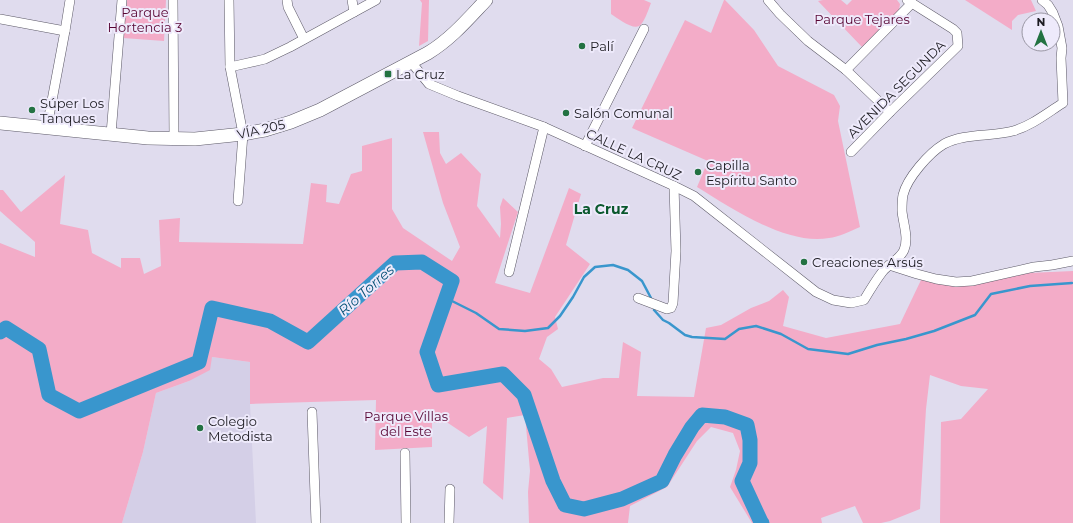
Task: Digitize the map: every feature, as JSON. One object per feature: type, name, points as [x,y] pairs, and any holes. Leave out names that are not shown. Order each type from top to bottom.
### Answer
[{"type":"main road","name":"VÍA 205","points":[[0,123],[132,137],[174,139],[195,139],[265,130],[291,122],[320,110],[440,46],[486,0]]},
{"type":"street","points":[[47,127],[70,0]]},
{"type":"street","points":[[111,134],[122,0]]},
{"type":"street","points":[[173,0],[174,139]]},
{"type":"street","points":[[228,0],[230,67],[243,134],[238,202]]},
{"type":"street","points":[[287,0],[288,7],[304,39]]},
{"type":"street","points":[[352,0],[354,12]]},
{"type":"street","points":[[230,67],[265,59],[376,0]]},
{"type":"street","points":[[768,0],[808,41],[846,70],[890,112]]},
{"type":"street","name":"CALLE LA CRUZ","points":[[411,62],[429,84],[544,127],[694,196],[816,292],[833,300],[851,303],[864,300],[881,273],[900,256],[904,250],[905,231],[902,209],[903,196],[910,180],[918,168],[933,152],[945,144],[960,138],[995,134],[1028,126],[1063,103],[1062,48],[1058,26],[1053,13],[1048,5],[1042,0]]},
{"type":"street","points":[[846,70],[909,2]]},
{"type":"street","name":"AVENIDA SEGUNDA","points":[[851,152],[958,46],[957,33],[953,29],[909,2]]},
{"type":"street","points":[[0,19],[65,30]]},
{"type":"street","points":[[585,146],[644,29]]},
{"type":"street","points":[[509,272],[544,127]]},
{"type":"street","points":[[638,298],[666,309],[671,308],[673,303],[676,251],[674,186]]},
{"type":"street","points":[[889,265],[936,279],[956,282],[972,281],[1034,267],[1073,261]]},
{"type":"street","points":[[312,412],[316,523]]},
{"type":"street","points":[[405,453],[406,523]]},
{"type":"street","points":[[449,523],[450,489]]},
{"type":"shaded area","name":"Colegio Metodista","points":[[212,357],[250,362],[250,404],[256,523],[122,523],[143,452],[156,393],[189,381]]},
{"type":"green space","name":"Parque Hortencia 3","points":[[127,0],[166,0],[164,41],[123,38]]},
{"type":"green space","points":[[420,0],[429,0],[428,41],[419,46],[422,3]]},
{"type":"green space","points":[[611,0],[644,0],[651,3],[643,22],[641,25],[636,27],[625,23],[611,14]]},
{"type":"green space","points":[[724,0],[754,30],[778,66],[834,95],[840,106],[838,121],[860,227],[833,237],[813,239],[778,231],[726,205],[697,187],[708,161],[632,128],[685,20],[711,33]]},
{"type":"green space","name":"Parque Tejares","points":[[841,0],[847,5],[852,0],[897,0],[900,4],[899,10],[862,47],[818,1]]},
{"type":"green space","points":[[965,0],[1031,0],[1036,11],[1021,12],[1021,14],[1018,15],[1012,21],[1012,30]]},
{"type":"green space","name":"Parque Villas del Este","points":[[423,132],[439,132],[440,153],[446,164],[461,153],[481,174],[477,206],[500,238],[500,207],[503,198],[518,212],[495,283],[530,293],[569,188],[581,194],[566,245],[590,264],[555,317],[558,329],[547,337],[539,359],[551,369],[562,387],[603,378],[619,378],[623,342],[641,352],[637,396],[694,397],[706,328],[721,325],[751,308],[769,301],[783,290],[789,297],[783,326],[826,338],[900,324],[921,280],[956,287],[1029,273],[1073,271],[1073,523],[940,523],[941,422],[961,419],[988,389],[961,386],[930,375],[926,409],[920,509],[890,521],[881,523],[863,523],[855,506],[821,518],[822,523],[752,523],[730,487],[736,470],[740,451],[733,433],[711,427],[697,441],[667,487],[630,506],[628,523],[529,523],[528,492],[530,471],[525,415],[507,418],[503,500],[483,483],[487,426],[469,437],[448,423],[432,423],[432,447],[375,450],[376,400],[250,404],[250,362],[212,357],[210,370],[189,381],[156,393],[143,452],[122,523],[0,523],[0,243],[35,257],[35,242],[0,211],[0,190],[3,190],[21,212],[65,175],[60,224],[88,230],[92,253],[121,268],[121,258],[140,258],[144,274],[161,266],[159,220],[180,218],[179,242],[303,244],[311,183],[327,185],[326,202],[339,204],[351,174],[362,171],[362,146],[392,138],[392,209],[403,228],[452,261],[460,247],[443,203]]},
{"type":"waterway","name":"Río Torres","points":[[0,332],[6,328],[39,349],[49,395],[79,411],[199,362],[212,308],[270,321],[308,342],[395,263],[422,262],[452,281],[427,352],[438,385],[503,374],[524,395],[553,481],[565,505],[584,509],[622,499],[662,481],[675,455],[692,427],[702,415],[725,417],[747,425],[750,440],[750,463],[742,481],[762,523]]},
{"type":"waterway","points":[[446,298],[476,313],[499,329],[525,331],[548,328],[560,316],[584,277],[595,267],[613,265],[628,270],[642,281],[651,298]]},
{"type":"waterway","points":[[654,310],[663,320],[685,335],[692,337],[725,339],[739,329],[756,326],[781,334],[808,349],[848,354],[877,345],[934,331],[975,315],[991,294],[1030,286],[1072,283]]},
{"type":"place","name":"Palí","points":[[582,46]]},
{"type":"place","name":"La Cruz","points":[[388,74]]},
{"type":"place","name":"Súper Los Tanques","points":[[32,110]]},
{"type":"place","name":"Salón Comunal","points":[[566,113]]},
{"type":"place","name":"Capilla Espíritu Santo","points":[[698,172]]},
{"type":"place","name":"Creaciones Arsús","points":[[804,262]]},
{"type":"place","name":"Colegio Metodista","points":[[200,428]]},
{"type":"district","name":"La Cruz","points":[[601,209]]}]
